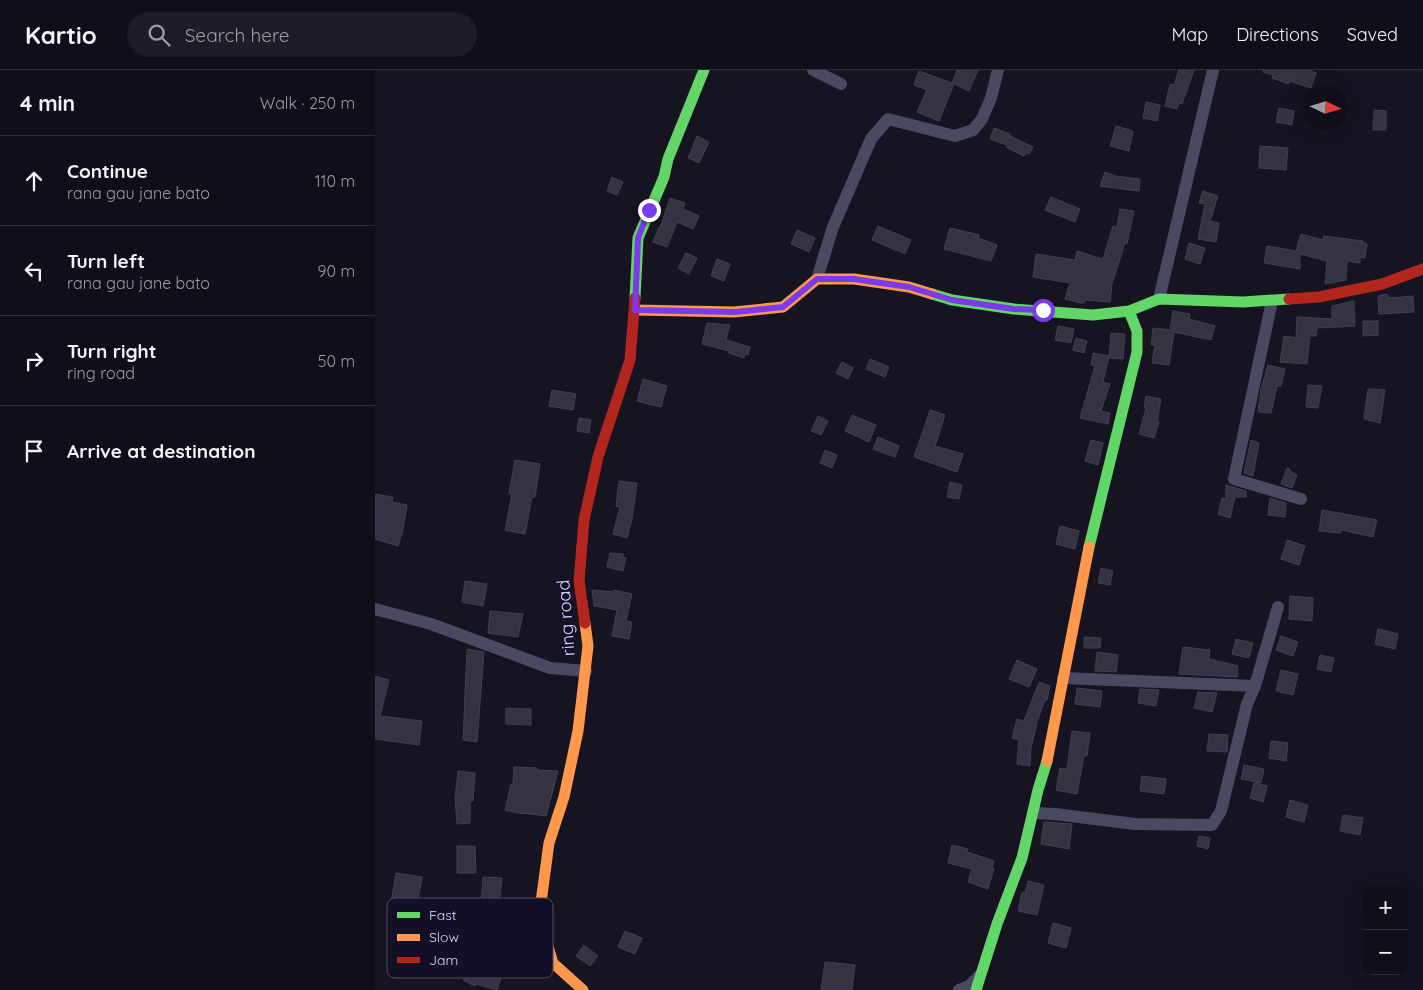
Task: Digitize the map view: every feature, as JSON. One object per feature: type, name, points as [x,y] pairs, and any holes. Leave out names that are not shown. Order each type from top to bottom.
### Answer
[{"type":"street","name":"ring road","points":[[542,898],[549,843],[564,797],[578,731],[586,671],[588,646],[579,582],[584,520],[598,457],[630,360],[635,310],[638,238],[664,177],[668,159],[704,70]]},
{"type":"street","points":[[813,70],[841,84]]},
{"type":"street","points":[[635,310],[735,312],[783,307],[817,279],[833,227],[871,139],[888,119],[955,136],[973,130],[982,119],[988,105],[998,70]]},
{"type":"street","points":[[1159,299],[1213,70]]},
{"type":"street","points":[[817,279],[854,279],[909,287],[952,300],[1014,309],[1093,314],[1129,310],[1159,299],[1243,302],[1319,297],[1381,284],[1423,269]]},
{"type":"street","points":[[1273,301],[1234,479],[1301,499]]},
{"type":"street","points":[[976,990],[997,924],[1022,858],[1047,761],[1087,559],[1137,352],[1137,331],[1129,310]]},
{"type":"street","points":[[1033,813],[1135,824],[1212,826],[1221,811],[1247,704],[1255,686],[1277,607]]},
{"type":"street","points":[[375,609],[431,624],[550,668],[586,671]]},
{"type":"street","points":[[1063,678],[1255,686]]},
{"type":"street","name":"ring road","points":[[553,963],[583,990]]},
{"type":"street","points":[[959,990],[969,986],[982,972]]},
{"type":"building","points":[[957,70],[978,70],[969,91],[954,84],[939,121],[917,112],[927,90],[914,85],[919,71],[952,83]]},
{"type":"building","points":[[1179,70],[1194,70],[1182,104],[1179,103],[1177,109],[1165,106],[1170,84],[1174,85]]},
{"type":"building","points":[[1263,70],[1308,70],[1316,73],[1312,85],[1303,85],[1289,81],[1289,84],[1272,78],[1273,75],[1263,72]]},
{"type":"building","points":[[1146,102],[1160,105],[1157,121],[1143,118]]},
{"type":"building","points":[[1279,108],[1294,111],[1292,125],[1276,122]]},
{"type":"building","points":[[1374,110],[1386,111],[1386,130],[1373,130]]},
{"type":"building","points":[[1116,126],[1133,131],[1129,151],[1110,146]]},
{"type":"building","points":[[994,128],[1010,134],[1010,136],[1033,147],[1029,154],[1026,153],[1024,156],[1006,147],[1007,145],[990,139]]},
{"type":"building","points":[[697,136],[709,142],[699,163],[688,158]]},
{"type":"building","points":[[1260,146],[1288,148],[1286,170],[1259,168]]},
{"type":"building","points":[[1105,172],[1115,176],[1140,179],[1139,191],[1100,186]]},
{"type":"building","points":[[612,177],[623,182],[617,195],[607,191]]},
{"type":"building","points":[[1203,191],[1218,196],[1210,221],[1219,223],[1216,242],[1198,239],[1205,204],[1199,203]]},
{"type":"building","points":[[1051,197],[1080,209],[1075,222],[1045,210]]},
{"type":"building","points":[[670,198],[685,203],[683,209],[699,216],[693,229],[677,222],[667,247],[653,242]]},
{"type":"building","points":[[1120,209],[1134,211],[1127,244],[1125,243],[1112,284],[1110,302],[1085,300],[1084,303],[1080,303],[1065,299],[1070,283],[1033,277],[1036,254],[1075,260],[1077,251],[1103,259],[1113,226],[1117,227]]},
{"type":"building","points":[[878,226],[911,240],[905,254],[872,240]]},
{"type":"building","points":[[950,228],[979,235],[978,238],[997,245],[991,261],[944,249]]},
{"type":"building","points":[[797,230],[815,238],[809,252],[791,244]]},
{"type":"building","points":[[1301,234],[1323,240],[1324,236],[1363,241],[1363,243],[1367,244],[1365,258],[1360,257],[1360,263],[1347,261],[1346,280],[1325,284],[1327,261],[1300,254],[1300,269],[1264,263],[1267,246],[1296,251]]},
{"type":"building","points":[[1189,243],[1205,248],[1200,264],[1185,259]]},
{"type":"building","points":[[686,253],[697,258],[689,274],[678,268]]},
{"type":"building","points":[[717,259],[730,264],[724,281],[711,276]]},
{"type":"building","points":[[1387,294],[1389,298],[1413,296],[1414,312],[1379,314],[1378,296]]},
{"type":"building","points":[[1354,301],[1355,326],[1317,328],[1316,336],[1310,336],[1307,364],[1280,362],[1284,336],[1296,338],[1297,317],[1332,319],[1332,306]]},
{"type":"building","points":[[1173,311],[1190,314],[1189,319],[1215,326],[1211,340],[1174,332],[1169,365],[1152,363],[1155,345],[1151,345],[1153,328],[1170,330]]},
{"type":"building","points":[[1363,321],[1378,321],[1378,335],[1363,336]]},
{"type":"building","points":[[707,323],[730,325],[726,340],[750,347],[748,355],[745,354],[744,358],[729,353],[729,351],[702,344]]},
{"type":"building","points":[[1058,326],[1074,329],[1071,343],[1055,340]]},
{"type":"building","points":[[1111,333],[1125,334],[1123,359],[1109,358]]},
{"type":"building","points":[[1076,338],[1087,341],[1084,353],[1073,350]]},
{"type":"building","points":[[1093,353],[1109,356],[1103,382],[1110,384],[1101,411],[1110,413],[1108,424],[1080,418],[1095,366],[1091,365]]},
{"type":"building","points":[[870,359],[889,367],[885,377],[866,369]]},
{"type":"building","points":[[842,362],[853,368],[848,379],[836,373]]},
{"type":"building","points":[[1268,365],[1285,369],[1281,386],[1277,386],[1271,413],[1258,412],[1261,389]]},
{"type":"building","points":[[643,379],[667,386],[661,407],[637,401]]},
{"type":"building","points":[[1308,385],[1322,386],[1318,408],[1306,407]]},
{"type":"building","points":[[1368,389],[1385,390],[1380,423],[1364,419]]},
{"type":"building","points":[[552,390],[576,394],[573,410],[549,406]]},
{"type":"building","points":[[1146,396],[1161,399],[1157,421],[1159,422],[1154,438],[1139,434],[1146,408],[1144,407]]},
{"type":"building","points":[[930,410],[945,415],[935,446],[963,454],[957,472],[914,457]]},
{"type":"building","points":[[852,415],[876,425],[869,442],[845,431]]},
{"type":"building","points":[[818,416],[828,421],[821,435],[811,431]]},
{"type":"building","points":[[579,418],[591,420],[589,433],[577,431]]},
{"type":"building","points":[[878,437],[899,446],[895,457],[873,449]]},
{"type":"building","points":[[1091,440],[1103,443],[1098,465],[1085,461]]},
{"type":"building","points":[[1251,440],[1259,443],[1253,476],[1244,473]]},
{"type":"building","points":[[825,450],[837,455],[832,468],[820,463]]},
{"type":"building","points":[[515,460],[540,464],[535,497],[532,497],[525,534],[505,530],[512,494],[509,493]]},
{"type":"building","points":[[1287,468],[1297,475],[1292,488],[1281,484]]},
{"type":"building","points":[[619,481],[637,483],[632,519],[627,538],[613,534],[620,507],[616,506]]},
{"type":"building","points":[[950,482],[962,485],[959,499],[947,497]]},
{"type":"building","points":[[1226,485],[1246,491],[1246,497],[1235,497],[1230,518],[1218,514],[1222,498],[1226,499]]},
{"type":"building","points":[[375,494],[393,497],[392,502],[407,505],[398,546],[375,539]]},
{"type":"building","points":[[1270,498],[1286,503],[1285,517],[1268,515]]},
{"type":"building","points":[[1322,510],[1377,520],[1373,537],[1341,530],[1341,533],[1319,531]]},
{"type":"building","points":[[1060,526],[1079,531],[1075,549],[1056,544]]},
{"type":"building","points":[[1287,540],[1305,546],[1299,565],[1281,559]]},
{"type":"building","points":[[610,553],[623,554],[623,557],[626,558],[623,571],[607,567]]},
{"type":"building","points":[[1101,568],[1113,571],[1110,585],[1098,583]]},
{"type":"building","points":[[465,581],[487,584],[483,606],[462,602]]},
{"type":"building","points":[[592,590],[613,592],[614,590],[632,594],[626,621],[632,622],[629,639],[612,636],[617,610],[594,606]]},
{"type":"building","points":[[1290,596],[1313,598],[1312,621],[1289,619]]},
{"type":"building","points":[[490,611],[523,614],[518,637],[488,633]]},
{"type":"building","points":[[1378,629],[1398,634],[1395,649],[1375,644]]},
{"type":"building","points":[[1281,636],[1298,642],[1293,656],[1276,650]]},
{"type":"building","points":[[1084,637],[1101,638],[1100,648],[1084,648]]},
{"type":"building","points":[[1236,639],[1253,643],[1249,658],[1232,654]]},
{"type":"building","points":[[1183,647],[1210,650],[1209,659],[1238,666],[1237,677],[1179,674]]},
{"type":"building","points":[[467,649],[484,652],[477,742],[463,740]]},
{"type":"building","points":[[1097,652],[1118,655],[1116,672],[1095,671]]},
{"type":"building","points":[[1320,655],[1334,658],[1331,672],[1317,669]]},
{"type":"building","points":[[1017,660],[1037,669],[1029,687],[1009,679]]},
{"type":"building","points":[[1281,670],[1298,674],[1293,695],[1276,691]]},
{"type":"building","points":[[375,676],[389,680],[380,716],[422,721],[419,745],[375,739]]},
{"type":"building","points":[[1039,682],[1050,686],[1047,700],[1045,700],[1036,724],[1031,747],[1030,766],[1017,764],[1019,740],[1012,738],[1017,719],[1024,721]]},
{"type":"building","points":[[1077,688],[1102,691],[1100,707],[1075,704]]},
{"type":"building","points":[[1140,689],[1159,690],[1156,706],[1138,703]]},
{"type":"building","points":[[1198,692],[1217,693],[1212,712],[1194,708]]},
{"type":"building","points":[[506,708],[531,709],[531,725],[506,724]]},
{"type":"building","points":[[1072,731],[1090,733],[1087,756],[1084,756],[1077,794],[1056,790],[1060,768],[1067,769]]},
{"type":"building","points":[[1209,734],[1228,735],[1227,752],[1207,751]]},
{"type":"building","points":[[1271,741],[1288,743],[1286,761],[1269,758]]},
{"type":"building","points":[[1244,765],[1264,769],[1261,783],[1241,779]]},
{"type":"building","points":[[514,767],[558,771],[546,816],[505,810],[511,784],[513,784]]},
{"type":"building","points":[[458,771],[475,773],[473,801],[470,801],[470,823],[457,824],[455,799]]},
{"type":"building","points":[[1142,776],[1166,779],[1164,794],[1140,791]]},
{"type":"building","points":[[1254,783],[1267,786],[1263,802],[1250,798]]},
{"type":"building","points":[[1290,800],[1308,805],[1304,822],[1286,817]]},
{"type":"building","points":[[1343,815],[1363,818],[1360,835],[1340,831]]},
{"type":"building","points":[[1044,822],[1072,824],[1069,849],[1041,844]]},
{"type":"building","points":[[1199,836],[1210,838],[1208,849],[1197,846]]},
{"type":"building","points":[[952,845],[968,849],[967,852],[994,861],[992,868],[994,869],[988,889],[968,882],[972,869],[948,863]]},
{"type":"building","points":[[457,846],[475,846],[476,873],[457,873]]},
{"type":"building","points":[[396,873],[422,877],[418,898],[392,898]]},
{"type":"building","points":[[483,877],[502,878],[500,898],[481,898]]},
{"type":"building","points":[[1028,881],[1044,885],[1037,915],[1018,911],[1022,892],[1025,893]]},
{"type":"building","points":[[1053,923],[1071,928],[1066,948],[1048,943]]},
{"type":"building","points":[[625,931],[642,938],[635,954],[618,947]]},
{"type":"building","points":[[584,945],[598,956],[590,966],[576,956]]},
{"type":"building","points":[[825,962],[855,965],[852,990],[821,990]]},
{"type":"building","points":[[464,978],[501,978],[497,990],[476,984],[475,986],[463,980]]},
{"type":"traffic: fast","points":[[635,298],[638,238],[664,177],[668,159],[704,70]]},
{"type":"traffic: fast","points":[[932,294],[952,300],[1014,309],[1093,315],[1129,311],[1159,299],[1243,302],[1289,299]]},
{"type":"traffic: fast","points":[[1089,547],[1137,352],[1137,331],[1129,311]]},
{"type":"traffic: fast","points":[[976,990],[997,924],[1022,858],[1047,761]]},
{"type":"traffic: slow","points":[[635,310],[734,312],[783,307],[817,279],[854,279],[909,287],[932,294]]},
{"type":"traffic: slow","points":[[1047,761],[1089,547]]},
{"type":"traffic: slow","points":[[542,898],[549,843],[564,797],[578,731],[588,646],[585,623]]},
{"type":"traffic: slow","points":[[553,963],[583,990]]},
{"type":"traffic: jam","points":[[1289,299],[1319,297],[1382,284],[1423,269]]},
{"type":"traffic: jam","points":[[585,623],[579,581],[584,520],[598,457],[630,360],[635,298]]},
{"type":"route","points":[[649,210],[638,238],[635,310],[735,312],[783,307],[817,279],[854,279],[909,287],[952,300],[1014,309],[1043,310]]}]
